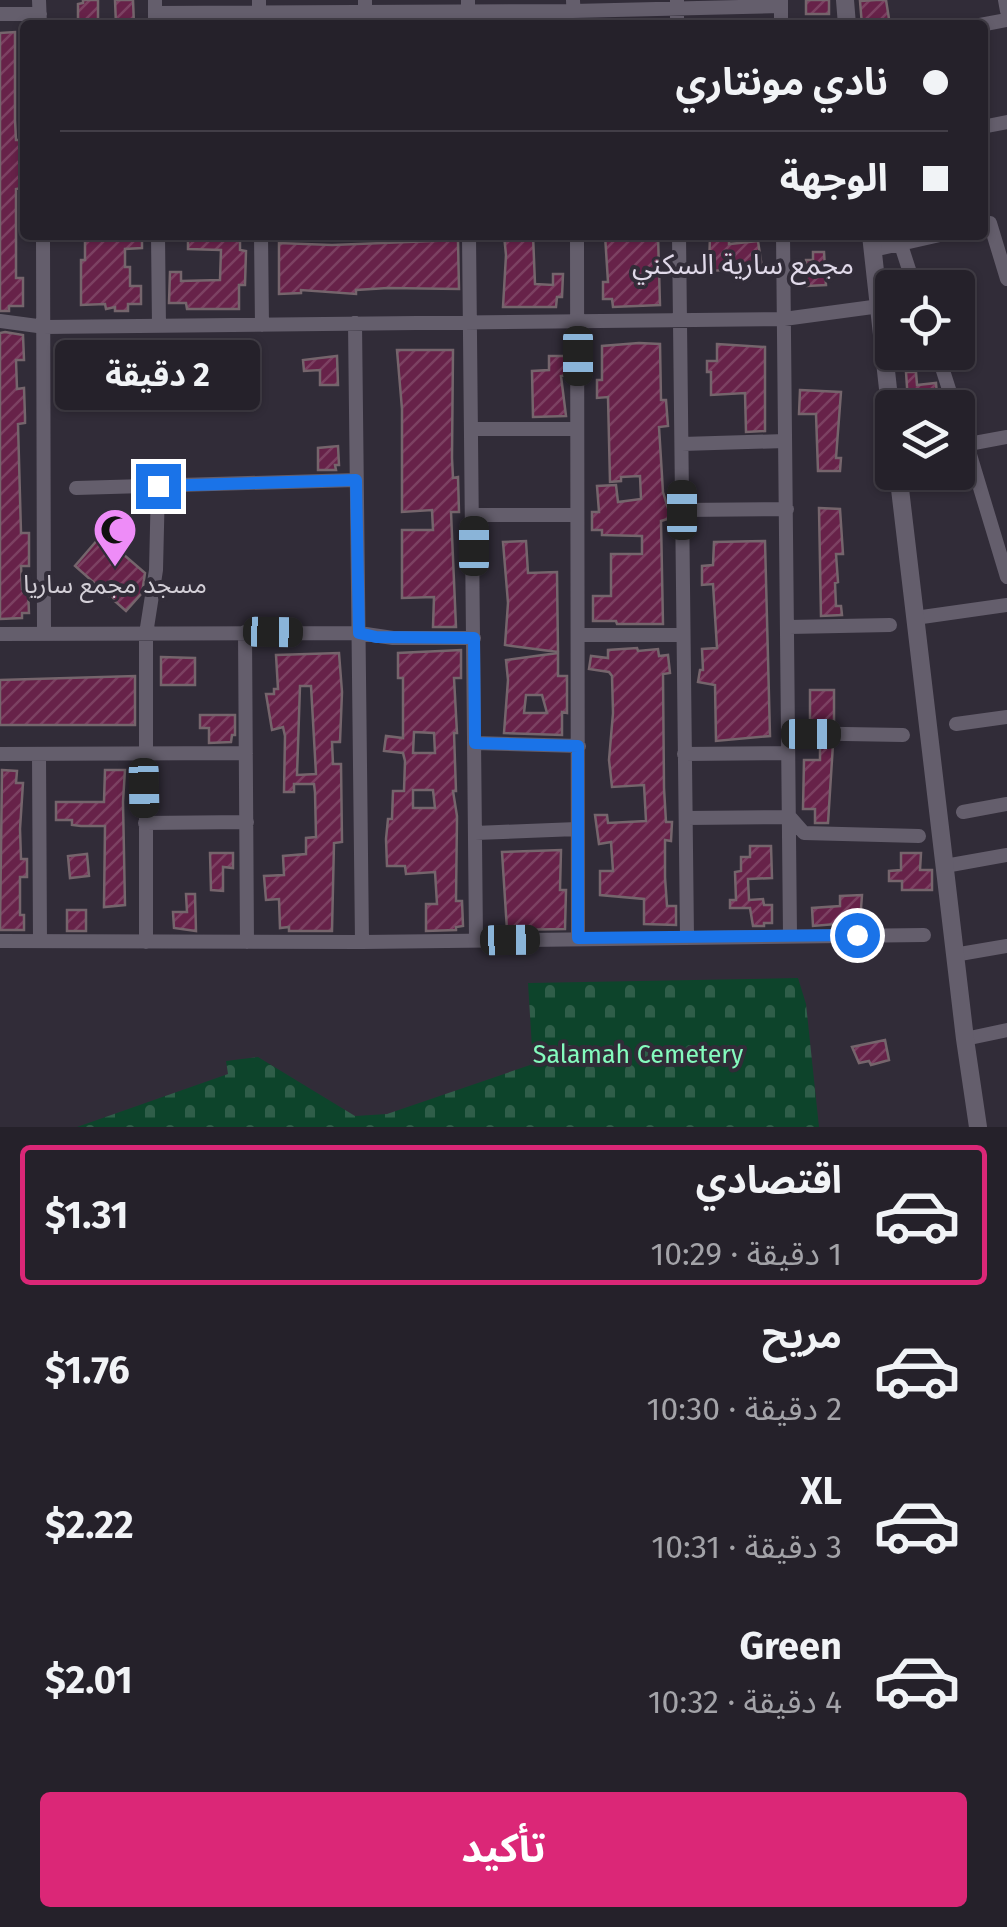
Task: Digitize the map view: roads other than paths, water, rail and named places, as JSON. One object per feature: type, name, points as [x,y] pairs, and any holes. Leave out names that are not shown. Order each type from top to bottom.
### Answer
[{"type":"street","points":[[1005,0],[1007,11]]},
{"type":"street","points":[[155,13],[573,12],[677,3],[781,3]]},
{"type":"street","points":[[0,14],[40,13]]},
{"type":"street","points":[[988,229],[1007,279]]},
{"type":"street","points":[[44,240],[44,634]]},
{"type":"street","points":[[158,240],[158,326]]},
{"type":"street","points":[[260,240],[262,324]]},
{"type":"street","points":[[470,240],[476,940]]},
{"type":"street","points":[[576,240],[578,938]]},
{"type":"street","points":[[679,240],[687,937]]},
{"type":"street","points":[[783,240],[790,935]]},
{"type":"street","points":[[875,270],[872,243],[919,240]]},
{"type":"street","points":[[902,244],[910,270]]},
{"type":"street","points":[[0,321],[45,327],[784,319],[875,307]]},
{"type":"street","points":[[355,323],[362,942]]},
{"type":"street","points":[[472,429],[577,429]]},
{"type":"street","points":[[975,443],[1007,437]]},
{"type":"street","points":[[682,444],[786,441]]},
{"type":"street","points":[[76,488],[356,480]]},
{"type":"street","points":[[975,483],[1007,577]]},
{"type":"street","points":[[146,942],[146,634],[156,570],[158,486]]},
{"type":"street","points":[[900,490],[978,1127]]},
{"type":"street","points":[[682,510],[787,509]]},
{"type":"street","points":[[473,515],[575,515]]},
{"type":"street","points":[[915,618],[1007,605]]},
{"type":"street","points":[[789,628],[890,624]]},
{"type":"street","points":[[0,634],[245,632],[474,638]]},
{"type":"street","points":[[245,632],[247,942]]},
{"type":"street","points":[[579,635],[682,635]]},
{"type":"street","points":[[956,724],[1007,717]]},
{"type":"street","points":[[788,733],[904,734]]},
{"type":"street","points":[[475,743],[578,746]]},
{"type":"street","points":[[0,754],[246,752]]},
{"type":"street","points":[[684,754],[788,753]]},
{"type":"street","points":[[39,754],[40,940]]},
{"type":"street","points":[[964,812],[1007,804]]},
{"type":"street","points":[[686,818],[790,817],[804,833],[920,836]]},
{"type":"street","points":[[144,823],[247,822]]},
{"type":"street","points":[[475,833],[577,830]]},
{"type":"street","points":[[946,866],[1007,855]]},
{"type":"street","points":[[0,941],[924,936]]},
{"type":"street","points":[[954,955],[1007,946]]},
{"type":"street","points":[[965,1039],[1007,1030]]},
{"type":"place","name":"مسجد مجمع ساريا","points":[[115,568]]},
{"type":"district","name":"مجمع سارية السكني","points":[[743,264]]},
{"type":"park label","name":"Salamah Cemetery","points":[[638,1054]]}]
